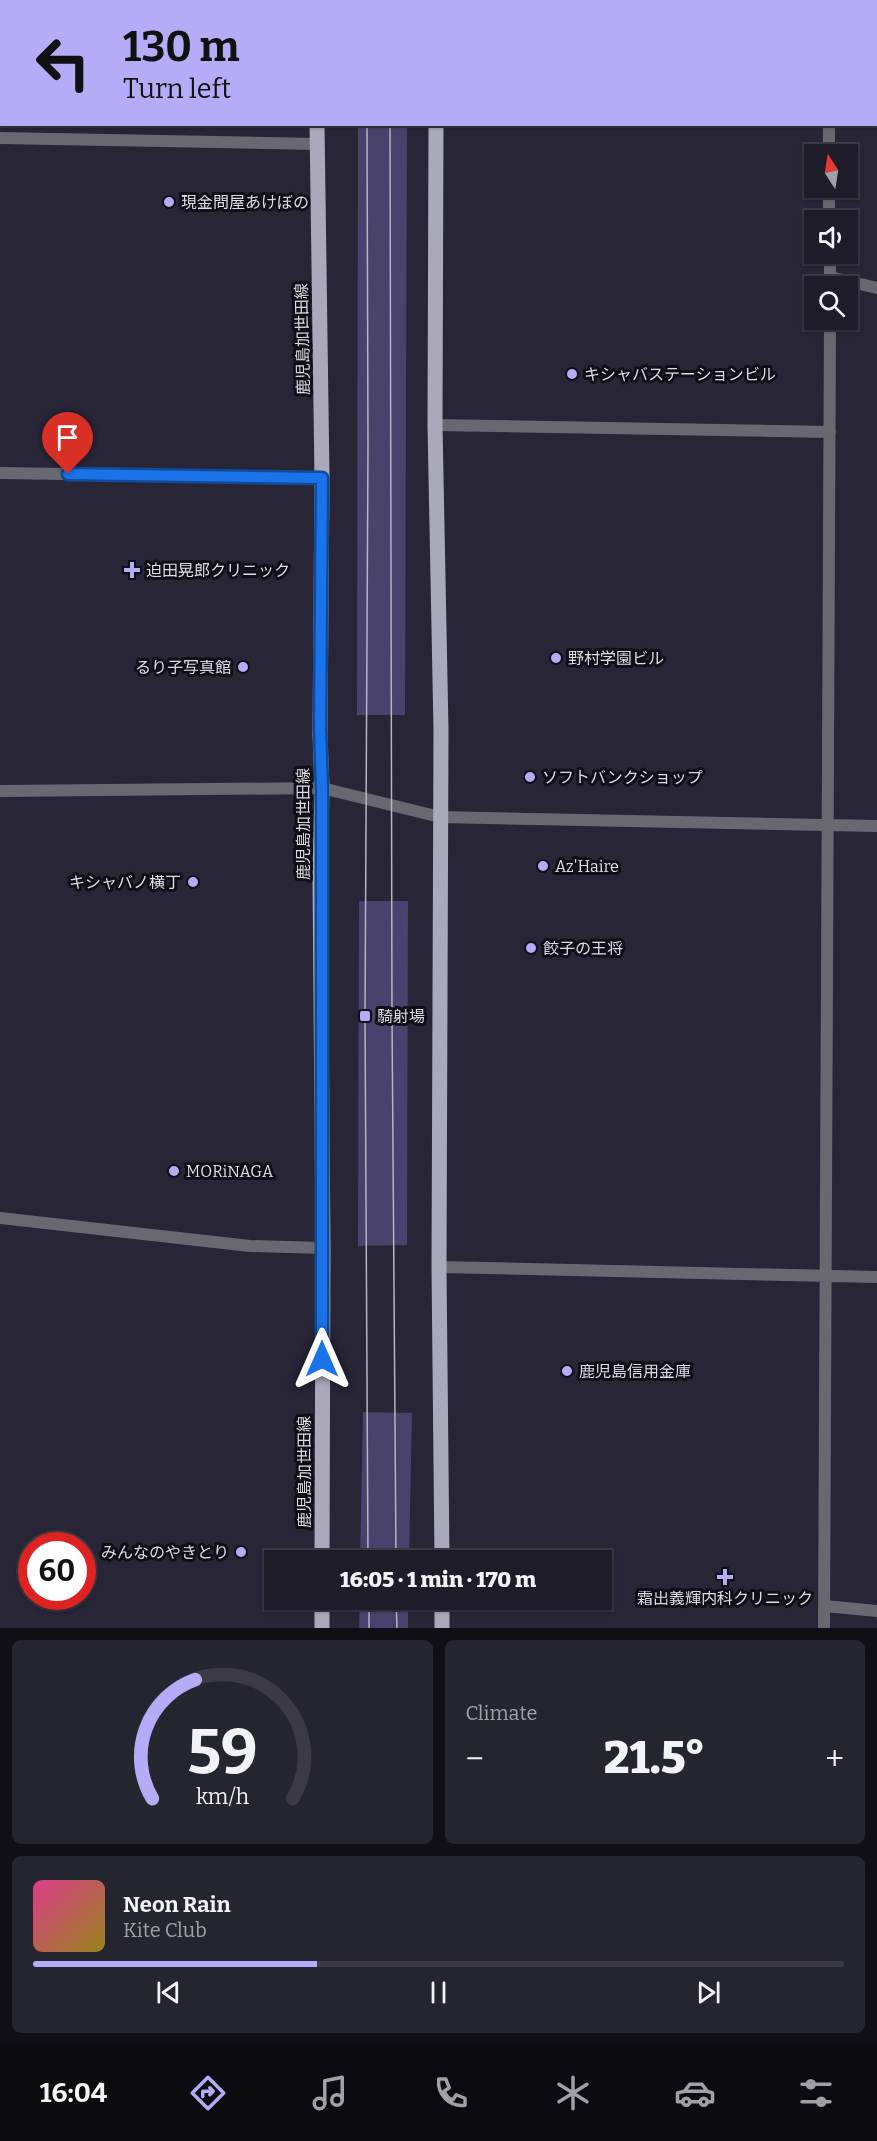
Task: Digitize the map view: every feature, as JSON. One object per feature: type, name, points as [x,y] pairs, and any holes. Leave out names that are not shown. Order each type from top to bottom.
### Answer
[{"type":"main road","name":"鹿児島加世田線","points":[[317,126],[322,478],[320,877],[323,1248],[322,1550]]},
{"type":"main road","points":[[435,126],[435,425],[441,730],[439,1267],[442,1550]]},
{"type":"main road","points":[[322,1610],[322,1628]]},
{"type":"main road","points":[[442,1610],[442,1628]]},
{"type":"street","points":[[829,126],[829,144]]},
{"type":"street","points":[[0,138],[317,144]]},
{"type":"street","points":[[858,286],[877,288]]},
{"type":"street","points":[[824,1628],[830,330]]},
{"type":"street","points":[[435,425],[830,432]]},
{"type":"street","points":[[0,473],[322,478]]},
{"type":"street","points":[[0,790],[322,788],[440,817],[877,826]]},
{"type":"street","points":[[0,1218],[258,1247],[323,1248]]},
{"type":"street","points":[[439,1267],[877,1277]]},
{"type":"street","points":[[825,1606],[877,1611]]},
{"type":"shaded area","points":[[358,126],[407,126],[405,715],[357,715]]},
{"type":"shaded area","points":[[359,901],[408,901],[407,1245],[358,1246]]},
{"type":"shaded area","points":[[363,1412],[412,1413],[409,1550],[360,1550]]},
{"type":"shaded area","points":[[360,1610],[408,1610],[408,1628],[359,1628]]},
{"type":"tram line","points":[[367,126],[365,1016],[368,1550]]},
{"type":"tram line","points":[[390,126],[396,1550]]},
{"type":"tram line","points":[[369,1610],[369,1628]]},
{"type":"tram line","points":[[396,1610],[397,1628]]},
{"type":"place","name":"現金問屋あけぼの","points":[[169,202]]},
{"type":"place","name":"キシャバステーションビル","points":[[572,374]]},
{"type":"place","name":"迫田晃郎クリニック","points":[[132,570]]},
{"type":"place","name":"野村学園ビル","points":[[556,658]]},
{"type":"place","name":"るり子写真館","points":[[243,667]]},
{"type":"place","name":"ソフトバンクショップ","points":[[530,777]]},
{"type":"place","name":"Az'Haire","points":[[543,866]]},
{"type":"place","name":"キシャバノ横丁","points":[[193,882]]},
{"type":"place","name":"餃子の王将","points":[[531,948]]},
{"type":"place","name":"騎射場","points":[[365,1016]]},
{"type":"place","name":"MORiNAGA","points":[[174,1171]]},
{"type":"place","name":"鹿児島信用金庫","points":[[567,1371]]},
{"type":"place","name":"みんなのやきとり","points":[[241,1552]]},
{"type":"place","name":"霜出義輝内科クリニック","points":[[725,1577]]},
{"type":"route","points":[[68,474],[322,478],[320,877],[322,1359]]}]
